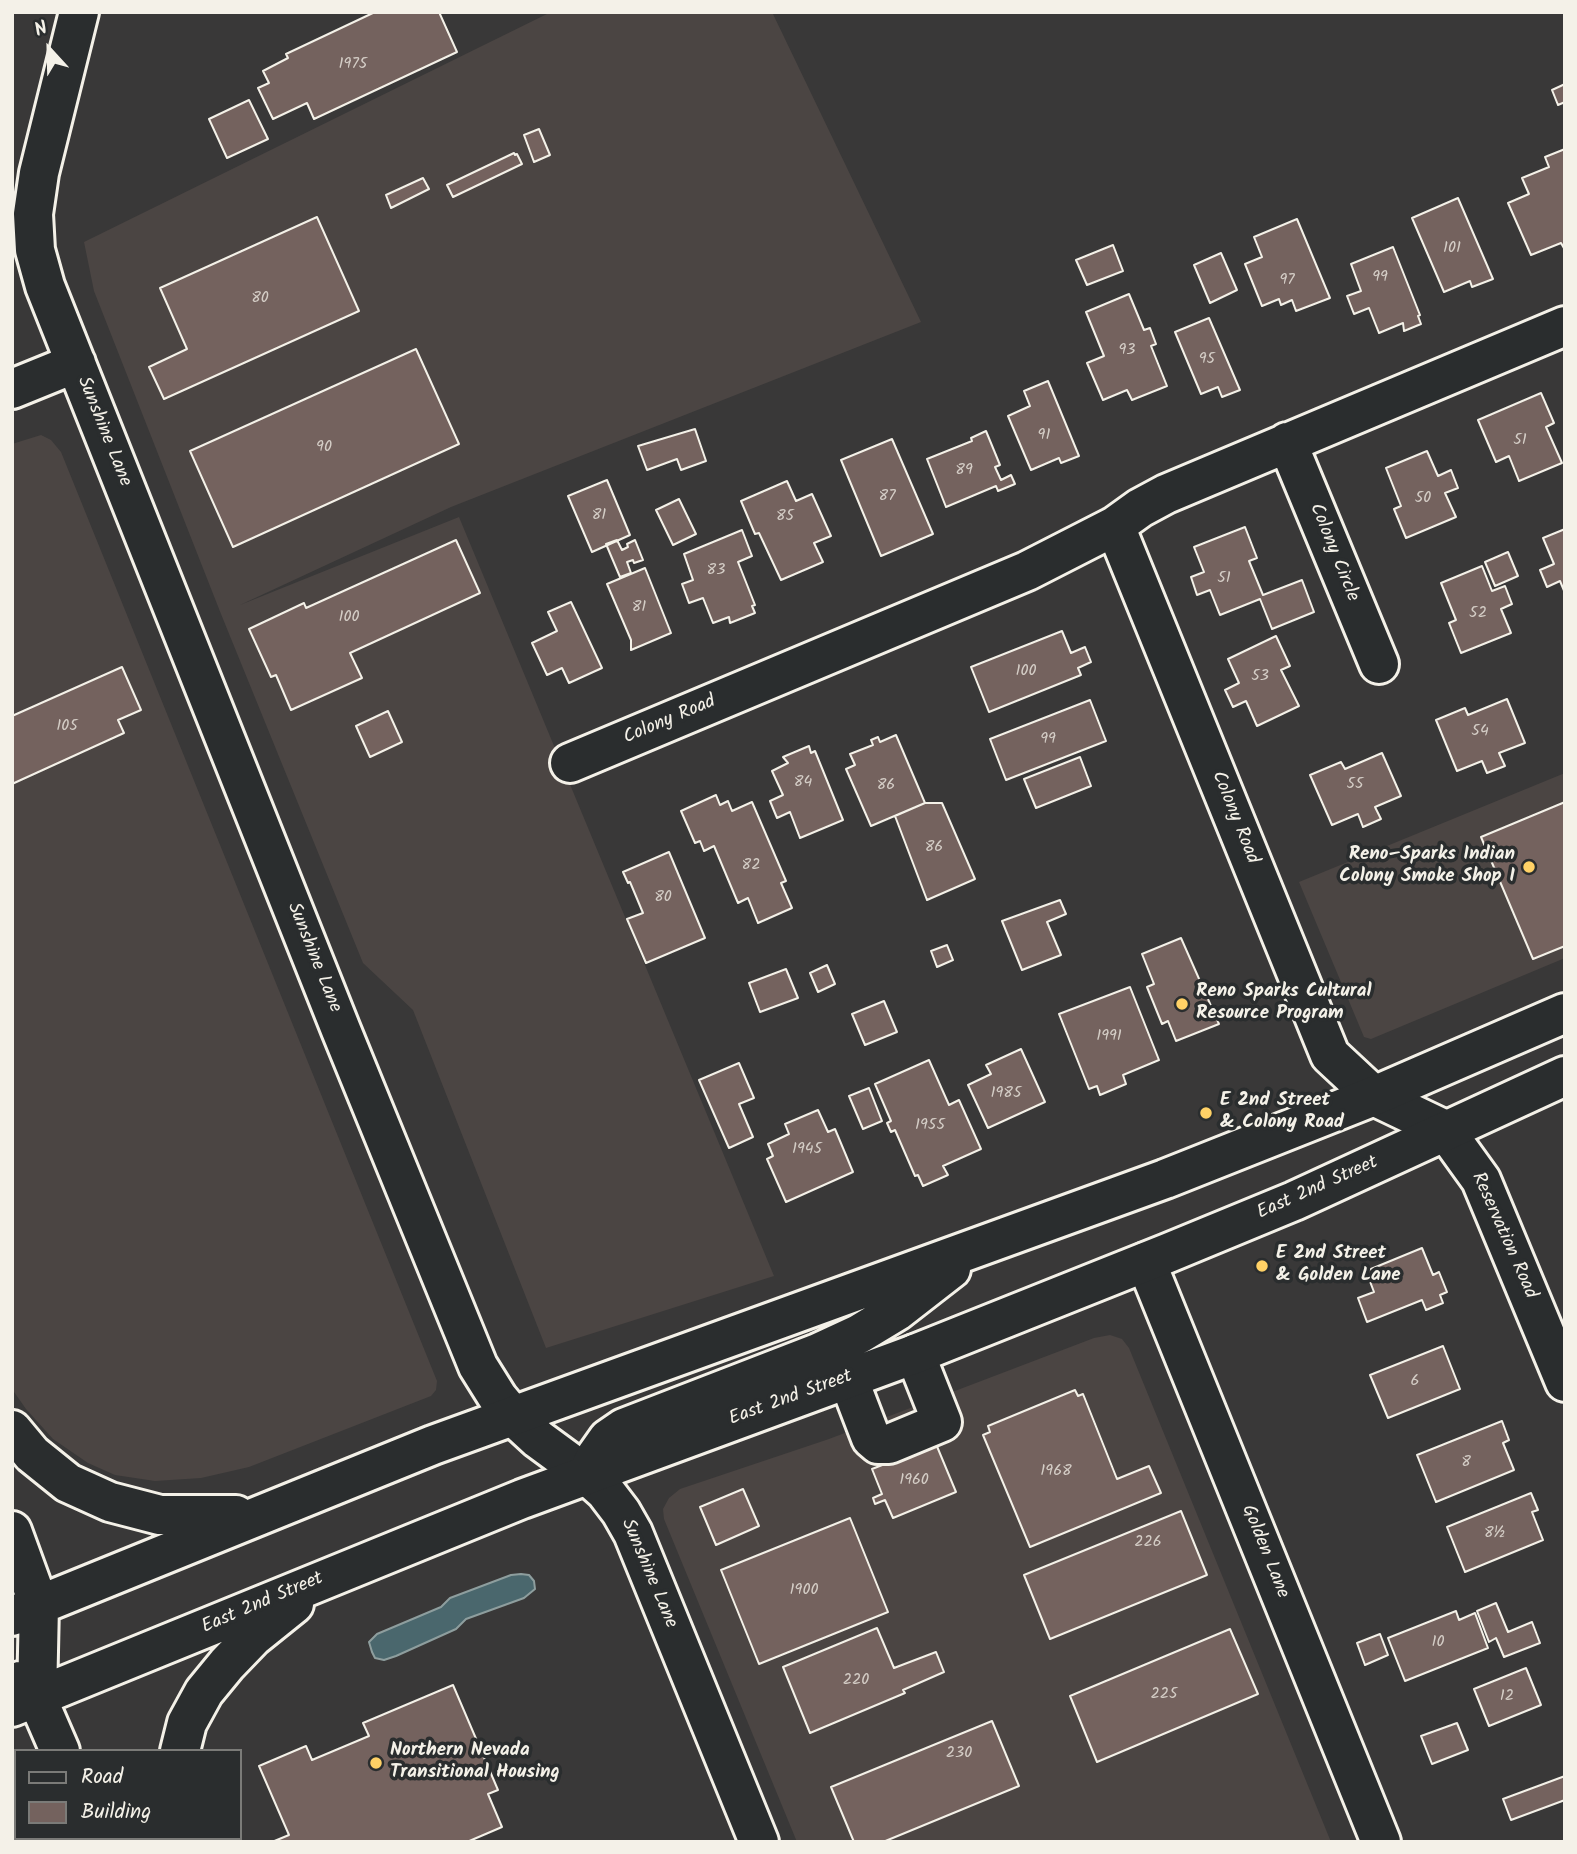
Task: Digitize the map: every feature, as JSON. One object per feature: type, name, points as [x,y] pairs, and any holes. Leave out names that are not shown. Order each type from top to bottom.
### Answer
[{"type":"street","name":"Sunshine Lane","points":[[79,12],[39,173],[33,214],[35,250],[45,286],[341,1030],[478,1366],[513,1416],[538,1439],[587,1475],[605,1491],[621,1512],[633,1533],[760,1842]]},
{"type":"street","name":"Colony Road","points":[[570,763],[1027,571],[1115,526],[1166,494],[1565,326]]},
{"type":"street","points":[[12,389],[76,363]]},
{"type":"street","name":"Colony Circle","points":[[1287,442],[1379,664]]},
{"type":"street","name":"Colony Road","points":[[1115,526],[1324,1042],[1330,1055],[1374,1096]]},
{"type":"street","points":[[26,1610],[433,1445],[1166,1179],[1374,1096],[1565,1013]]},
{"type":"street","name":"East 2nd Street","points":[[21,1693],[587,1475],[915,1354],[1146,1262],[1294,1201],[1565,1076]]},
{"type":"street","name":"Reservation Road","points":[[1374,1096],[1445,1130],[1481,1180],[1565,1382]]},
{"type":"street","points":[[587,1475],[608,1439],[624,1428],[818,1353],[859,1334],[937,1282],[974,1249]]},
{"type":"street","name":"Golden Lane","points":[[1146,1262],[1381,1842]]},
{"type":"street","points":[[848,1378],[871,1438],[878,1444],[889,1444],[942,1422],[915,1354]]},
{"type":"street","points":[[12,1430],[32,1454],[68,1483],[110,1502],[160,1515],[211,1517],[259,1514]]},
{"type":"street","points":[[12,1531],[26,1610],[21,1693],[59,1749]]},
{"type":"street","points":[[180,1749],[187,1723],[204,1692],[227,1664],[253,1637],[325,1578]]},
{"type":"shaded area","points":[[551,12],[772,12],[921,322],[451,507],[240,605],[459,517],[774,1276],[546,1348],[413,1010],[363,963],[221,614],[94,291],[84,242]]},
{"type":"shaded area","points":[[41,435],[51,440],[61,452],[437,1381],[436,1390],[431,1396],[249,1467],[201,1478],[155,1481],[115,1475],[88,1463],[53,1439],[12,1389],[12,444]]},
{"type":"shaded area","points":[[1565,773],[1565,958],[1371,1039],[1364,1037],[1299,882]]},
{"type":"shaded area","points":[[1110,1335],[1122,1339],[1129,1348],[1331,1842],[797,1842],[664,1519],[663,1509],[669,1498],[680,1489],[829,1439],[1094,1338]]},
{"type":"water","points":[[511,1575],[529,1575],[534,1581],[535,1589],[524,1598],[466,1619],[456,1629],[396,1656],[384,1660],[375,1658],[369,1642],[377,1634],[441,1607],[450,1598]]},
{"type":"building","points":[[375,12],[439,12],[457,52],[314,119],[307,103],[273,119],[258,88],[269,83],[263,71],[288,58],[286,54]]},
{"type":"building","points":[[1565,84],[1565,102],[1558,105],[1552,90]]},
{"type":"building","points":[[249,100],[268,139],[227,158],[209,119]]},
{"type":"building","points":[[539,129],[550,155],[534,162],[524,135]]},
{"type":"building","points":[[1565,149],[1565,250],[1561,243],[1531,255],[1508,203],[1529,194],[1522,178],[1549,167],[1545,157]]},
{"type":"building","points":[[514,153],[522,164],[453,197],[447,185]]},
{"type":"building","points":[[423,178],[429,189],[391,208],[386,195]]},
{"type":"building","points":[[1458,198],[1493,279],[1472,287],[1470,281],[1444,292],[1412,218]]},
{"type":"building","points":[[317,217],[359,311],[164,399],[149,367],[187,349],[160,288]]},
{"type":"building","points":[[1297,219],[1330,298],[1296,311],[1292,300],[1281,305],[1279,299],[1262,306],[1245,264],[1262,257],[1254,237]]},
{"type":"building","points":[[1113,245],[1123,271],[1087,285],[1076,260]]},
{"type":"building","points":[[1393,247],[1420,315],[1421,324],[1404,331],[1403,323],[1379,333],[1369,308],[1354,314],[1347,296],[1361,291],[1351,264]]},
{"type":"building","points":[[1221,253],[1237,290],[1210,303],[1194,265]]},
{"type":"building","points":[[1129,294],[1144,330],[1150,328],[1156,344],[1151,346],[1167,386],[1132,400],[1127,390],[1103,400],[1087,363],[1104,356],[1086,312]]},
{"type":"building","points":[[1209,318],[1240,390],[1222,397],[1218,387],[1201,394],[1175,332]]},
{"type":"building","points":[[416,349],[459,444],[233,547],[190,451]]},
{"type":"building","points":[[1048,381],[1079,456],[1061,463],[1059,458],[1031,470],[1008,416],[1030,406],[1024,391]]},
{"type":"building","points":[[1541,393],[1554,423],[1546,427],[1562,463],[1519,481],[1509,456],[1496,462],[1478,420]]},
{"type":"building","points":[[695,429],[706,461],[681,470],[677,459],[647,470],[638,446]]},
{"type":"building","points":[[986,431],[1000,465],[995,467],[1001,480],[1011,475],[1015,484],[998,491],[996,486],[946,507],[927,459],[972,441],[971,438]]},
{"type":"building","points":[[892,439],[933,534],[881,556],[841,460]]},
{"type":"building","points":[[1427,451],[1438,476],[1451,470],[1458,488],[1445,493],[1456,517],[1406,538],[1394,509],[1401,506],[1386,468]]},
{"type":"building","points":[[607,480],[630,535],[592,552],[568,496]]},
{"type":"building","points":[[787,481],[796,501],[812,494],[831,536],[814,543],[823,562],[781,580],[759,533],[755,534],[741,501]]},
{"type":"building","points":[[679,499],[696,534],[673,545],[656,510]]},
{"type":"building","points":[[1245,527],[1257,558],[1249,561],[1263,595],[1302,580],[1314,612],[1272,629],[1260,599],[1220,615],[1210,590],[1197,595],[1191,577],[1204,572],[1194,547]]},
{"type":"building","points":[[1565,529],[1565,593],[1560,581],[1547,587],[1540,570],[1554,564],[1543,538]]},
{"type":"building","points":[[742,530],[752,556],[738,562],[755,605],[752,606],[755,613],[730,623],[729,617],[713,623],[703,598],[689,603],[682,584],[693,580],[684,554]]},
{"type":"building","points":[[456,540],[480,593],[350,653],[362,678],[291,710],[276,675],[271,677],[249,629],[304,603],[306,608]]},
{"type":"building","points":[[617,540],[622,550],[635,540],[643,560],[627,562],[631,573],[620,577],[606,544]]},
{"type":"building","points":[[1508,552],[1518,576],[1495,586],[1485,562]]},
{"type":"building","points":[[1482,566],[1492,591],[1505,586],[1512,604],[1501,609],[1511,633],[1461,653],[1449,623],[1456,620],[1441,583]]},
{"type":"building","points":[[645,568],[671,633],[631,650],[631,640],[607,584]]},
{"type":"building","points":[[571,602],[602,668],[569,683],[562,668],[547,675],[532,643],[557,631],[548,612]]},
{"type":"building","points":[[1062,631],[1071,653],[1085,647],[1091,662],[1078,668],[1081,675],[989,712],[971,667]]},
{"type":"building","points":[[1276,636],[1290,666],[1281,670],[1299,706],[1257,726],[1246,701],[1233,707],[1225,690],[1239,683],[1228,659]]},
{"type":"building","points":[[122,667],[141,710],[118,720],[124,733],[12,784],[12,716]]},
{"type":"building","points":[[1507,699],[1525,743],[1499,753],[1505,766],[1487,773],[1482,761],[1457,771],[1436,720],[1465,708],[1468,715]]},
{"type":"building","points":[[1090,700],[1106,741],[1006,780],[990,739]]},
{"type":"building","points":[[388,711],[402,742],[370,757],[356,726]]},
{"type":"building","points":[[896,735],[925,803],[871,826],[846,769],[855,765],[850,754],[873,745],[871,740],[878,737],[880,742]]},
{"type":"building","points":[[809,746],[811,753],[815,751],[843,820],[800,838],[790,812],[777,818],[770,801],[783,795],[772,771],[788,763],[783,757]]},
{"type":"building","points":[[1382,753],[1401,796],[1375,807],[1381,819],[1363,827],[1358,814],[1332,825],[1310,775],[1341,762],[1345,769]]},
{"type":"building","points":[[1080,757],[1091,786],[1036,808],[1024,779]]},
{"type":"building","points":[[716,795],[720,805],[728,801],[732,811],[752,802],[786,881],[781,883],[792,908],[758,923],[748,898],[738,903],[714,846],[704,851],[700,841],[695,843],[681,811]]},
{"type":"building","name":"Reno–Sparks Indian Colony Smoke Shop I","points":[[1565,802],[1565,946],[1533,959],[1481,837]]},
{"type":"building","points":[[925,803],[942,803],[975,879],[927,900],[895,816]]},
{"type":"building","points":[[669,852],[705,938],[646,963],[627,919],[643,913],[623,872]]},
{"type":"building","points":[[1060,900],[1066,914],[1047,922],[1061,955],[1022,970],[1002,921]]},
{"type":"building","name":"Reno Sparks Cultural Resource Program","points":[[1181,938],[1219,1024],[1176,1041],[1168,1021],[1162,1024],[1147,987],[1154,984],[1142,954]]},
{"type":"building","points":[[947,945],[953,960],[937,967],[931,951]]},
{"type":"building","points":[[827,965],[835,984],[818,992],[810,973]]},
{"type":"building","points":[[786,969],[798,998],[760,1012],[749,983]]},
{"type":"building","points":[[1130,987],[1159,1060],[1123,1075],[1126,1084],[1100,1095],[1097,1086],[1089,1089],[1059,1014]]},
{"type":"building","points":[[884,1001],[897,1032],[865,1045],[852,1014]]},
{"type":"building","points":[[1021,1049],[1045,1102],[988,1128],[968,1085],[991,1074],[986,1065]]},
{"type":"building","points":[[929,1060],[949,1105],[959,1100],[981,1149],[943,1166],[948,1175],[923,1186],[918,1175],[915,1176],[895,1130],[891,1132],[887,1123],[891,1121],[875,1084]]},
{"type":"building","points":[[739,1063],[754,1098],[739,1104],[753,1137],[729,1148],[699,1080]]},
{"type":"building","points":[[869,1088],[882,1121],[863,1129],[849,1096]]},
{"type":"building","points":[[818,1110],[828,1132],[835,1129],[853,1172],[786,1202],[767,1159],[773,1156],[768,1144],[789,1134],[785,1124]]},
{"type":"building","points":[[1422,1248],[1433,1275],[1439,1272],[1447,1292],[1440,1295],[1443,1303],[1426,1310],[1422,1300],[1367,1322],[1358,1298],[1374,1292],[1366,1271]]},
{"type":"building","points":[[1443,1346],[1460,1389],[1388,1418],[1370,1375]]},
{"type":"building","points":[[1075,1390],[1078,1396],[1083,1394],[1117,1479],[1149,1466],[1161,1493],[1030,1547],[983,1435],[990,1432],[988,1426]]},
{"type":"building","points":[[1502,1421],[1509,1440],[1503,1443],[1514,1470],[1436,1502],[1417,1455]]},
{"type":"building","points":[[936,1444],[956,1492],[893,1518],[885,1500],[875,1504],[873,1498],[882,1494],[872,1469]]},
{"type":"building","points":[[743,1489],[759,1526],[716,1545],[700,1507]]},
{"type":"building","points":[[1531,1493],[1538,1510],[1532,1512],[1543,1540],[1465,1572],[1447,1527]]},
{"type":"building","points":[[1181,1511],[1207,1575],[1050,1639],[1024,1575]]},
{"type":"building","points":[[850,1518],[888,1612],[759,1664],[721,1570]]},
{"type":"building","points":[[1496,1603],[1508,1632],[1532,1622],[1540,1643],[1504,1657],[1496,1638],[1489,1642],[1477,1611]]},
{"type":"building","points":[[1456,1611],[1459,1620],[1475,1613],[1488,1648],[1405,1681],[1388,1638]]},
{"type":"building","points":[[877,1628],[894,1668],[936,1652],[944,1672],[903,1690],[905,1693],[810,1733],[783,1667]]},
{"type":"building","points":[[1230,1629],[1258,1694],[1097,1762],[1070,1696]]},
{"type":"building","points":[[1380,1634],[1388,1655],[1365,1665],[1357,1643]]},
{"type":"building","points":[[1526,1668],[1541,1705],[1489,1726],[1474,1689]]},
{"type":"building","name":"Northern Nevada Transitional Housing","points":[[453,1685],[498,1790],[488,1794],[502,1827],[467,1842],[272,1842],[289,1835],[259,1766],[306,1746],[312,1760],[369,1736],[363,1723]]},
{"type":"building","points":[[992,1721],[1019,1786],[883,1842],[854,1842],[831,1787]]},
{"type":"building","points":[[1457,1723],[1468,1750],[1432,1764],[1421,1736]]},
{"type":"building","points":[[1565,1776],[1565,1800],[1511,1820],[1503,1799]]},
{"type":"place","name":"Reno–Sparks Indian Colony Smoke Shop I","points":[[1529,867]]},
{"type":"place","name":"Reno Sparks Cultural Resource Program","points":[[1182,1004]]},
{"type":"place","name":"E 2nd Street & Colony Road","points":[[1206,1113]]},
{"type":"place","name":"E 2nd Street & Golden Lane","points":[[1262,1266]]},
{"type":"place","name":"Northern Nevada Transitional Housing","points":[[376,1763]]}]
